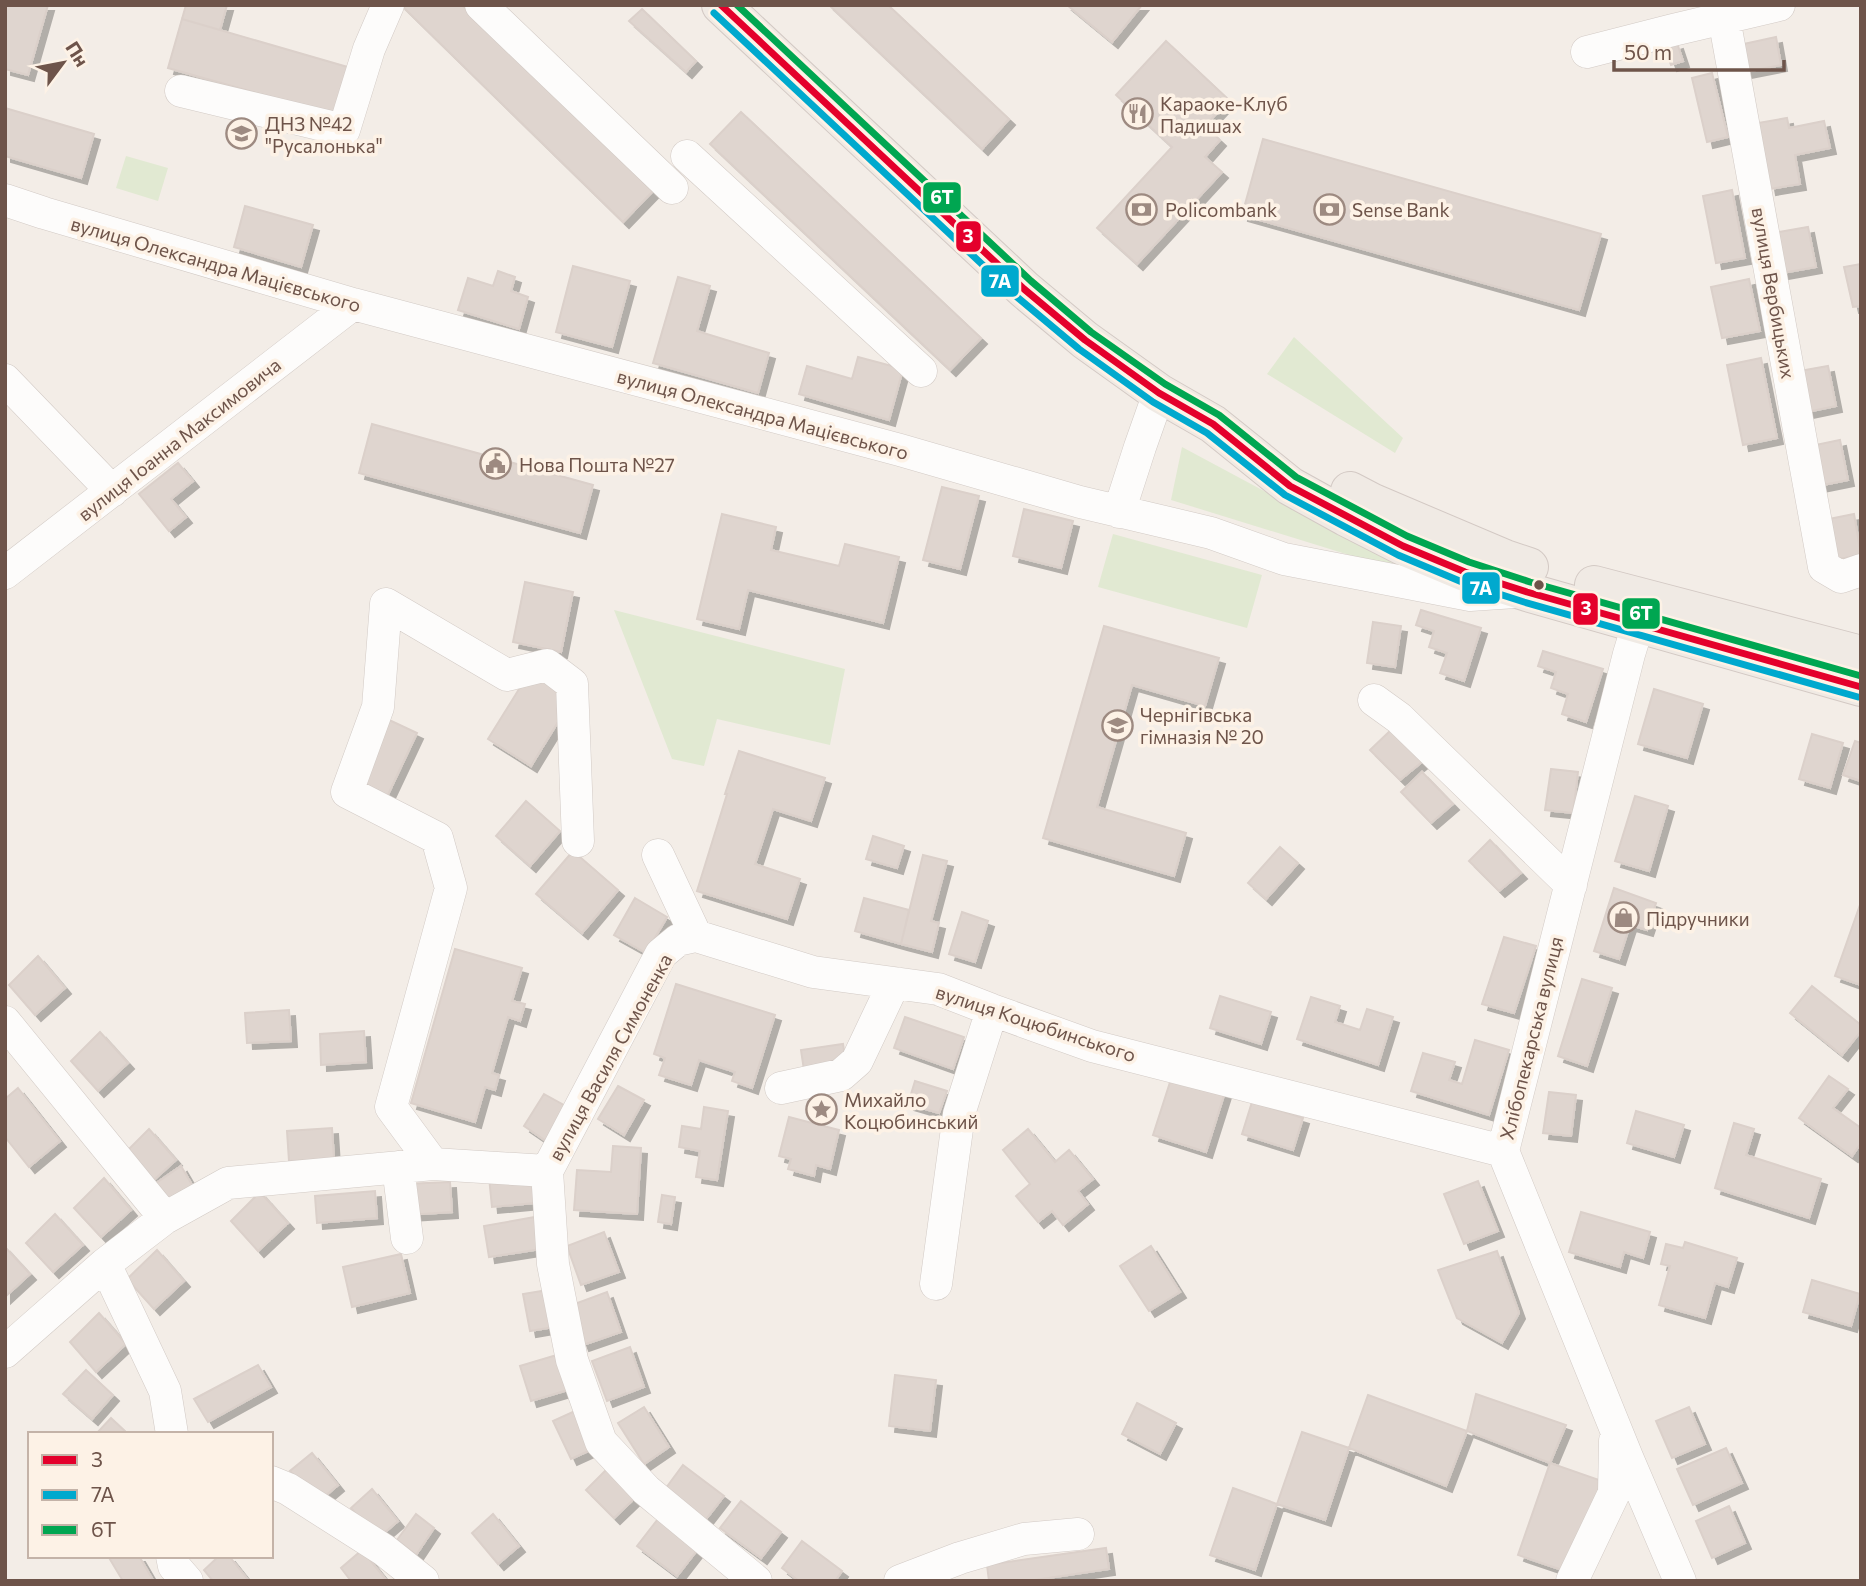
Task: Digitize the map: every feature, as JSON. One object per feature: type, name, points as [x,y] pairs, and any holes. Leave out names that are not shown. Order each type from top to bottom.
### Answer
[{"type":"main road","points":[[721,5],[1024,289],[1085,340],[1159,393],[1213,424],[1287,458],[1373,503],[1505,559],[1547,572],[1642,611],[1861,687]]},
{"type":"main road","points":[[1213,424],[1290,485],[1403,546],[1465,572],[1527,592],[1642,611],[1861,655]]},
{"type":"street","points":[[181,91],[344,130],[369,50],[388,5]]},
{"type":"street","points":[[481,5],[672,188]]},
{"type":"street","points":[[1587,52],[1673,30],[1722,12],[1779,5]]},
{"type":"street","name":"вулиця Вербицьких","points":[[1722,12],[1824,567],[1841,577],[1861,570]]},
{"type":"street","points":[[687,156],[921,372]]},
{"type":"street","name":"вулиця Олександра Мацієвського","points":[[5,200],[353,304],[900,450],[1119,512],[1211,533],[1284,559],[1470,595],[1527,592]]},
{"type":"street","name":"вулиця Іоанна Максимовича","points":[[5,573],[353,304]]},
{"type":"street","points":[[5,380],[112,491]]},
{"type":"street","points":[[1119,512],[1159,393]]},
{"type":"street","points":[[433,1164],[391,1107],[451,888],[437,838],[347,792],[377,707],[386,604],[506,675],[547,665],[572,684],[578,841]]},
{"type":"street","name":"Хлібопекарська вулиця","points":[[1642,611],[1503,1150],[1680,1581]]},
{"type":"street","points":[[1374,700],[1399,718],[1571,885]]},
{"type":"street","points":[[658,855],[696,936]]},
{"type":"street","name":"вулиця Коцюбинського","points":[[696,936],[813,972],[938,989],[1092,1046],[1503,1150]]},
{"type":"street","name":"вулиця Василя Симоненка","points":[[696,936],[678,940],[662,954],[547,1171],[553,1264],[572,1360],[601,1442],[646,1490],[756,1581]]},
{"type":"street","points":[[781,1088],[841,1075],[857,1061],[894,983]]},
{"type":"street","points":[[936,1284],[959,1114],[992,1010]]},
{"type":"street","points":[[5,1022],[16,1057],[165,1218]]},
{"type":"street","points":[[5,1352],[105,1264],[165,1218],[228,1183],[433,1164],[547,1171]]},
{"type":"street","points":[[398,1167],[407,1238]]},
{"type":"street","points":[[105,1264],[164,1391],[172,1432]]},
{"type":"street","points":[[1572,1581],[1614,1493],[1616,1425]]},
{"type":"street","points":[[273,1483],[288,1489],[384,1550],[423,1581]]},
{"type":"street","points":[[900,1581],[960,1558],[1024,1539],[1078,1534]]},
{"type":"street","points":[[172,1558],[174,1566],[187,1581]]},
{"type":"green space","points":[[126,156],[168,168],[158,201],[116,188]]},
{"type":"green space","points":[[1294,337],[1403,438],[1395,453],[1267,374]]},
{"type":"green space","points":[[1182,447],[1430,580],[1171,500]]},
{"type":"green space","points":[[1113,534],[1262,575],[1247,628],[1098,587]]},
{"type":"green space","points":[[614,610],[845,669],[830,745],[717,719],[704,766],[672,759]]},
{"type":"building","points":[[5,5],[48,5],[28,75],[5,69]]},
{"type":"building","points":[[186,5],[227,5],[220,30],[182,19]]},
{"type":"building","points":[[401,5],[462,5],[653,191],[623,222]]},
{"type":"building","points":[[829,5],[888,5],[1009,119],[982,149]]},
{"type":"building","points":[[1067,5],[1142,5],[1112,42]]},
{"type":"building","points":[[642,9],[696,61],[686,72],[629,21]]},
{"type":"building","points":[[182,19],[351,68],[338,116],[168,68]]},
{"type":"building","points":[[1776,37],[1781,65],[1745,72],[1739,45]]},
{"type":"building","points":[[1166,41],[1229,100],[1205,126],[1220,140],[1205,157],[1222,172],[1137,264],[1097,228],[1172,147],[1116,95]]},
{"type":"building","points":[[1677,43],[1683,61],[1671,65],[1665,47]]},
{"type":"building","points":[[1712,73],[1728,137],[1707,142],[1692,78]]},
{"type":"building","points":[[5,108],[94,134],[81,178],[5,156]]},
{"type":"building","points":[[741,112],[981,338],[950,370],[710,144]]},
{"type":"building","points":[[1787,118],[1789,128],[1824,121],[1830,148],[1795,155],[1800,184],[1770,189],[1758,123]]},
{"type":"building","points":[[1263,139],[1601,234],[1579,310],[1242,215]]},
{"type":"building","points":[[1732,190],[1745,258],[1716,263],[1703,196]]},
{"type":"building","points":[[245,206],[313,225],[301,267],[234,247]]},
{"type":"building","points":[[1808,227],[1816,267],[1782,273],[1773,233]]},
{"type":"building","points":[[1861,264],[1861,306],[1853,307],[1844,267]]},
{"type":"building","points":[[573,266],[630,281],[612,347],[556,332]]},
{"type":"building","points":[[498,271],[515,277],[511,291],[528,297],[519,329],[458,310],[468,278],[493,286]]},
{"type":"building","points":[[678,277],[710,286],[697,331],[769,353],[758,393],[653,363]]},
{"type":"building","points":[[1749,279],[1760,331],[1722,338],[1711,287]]},
{"type":"building","points":[[858,357],[903,369],[889,420],[799,394],[807,366],[852,379]]},
{"type":"building","points":[[1761,358],[1777,438],[1743,445],[1727,365]]},
{"type":"building","points":[[1828,366],[1836,406],[1802,413],[1794,372]]},
{"type":"building","points":[[372,424],[593,485],[580,533],[359,473]]},
{"type":"building","points":[[1840,440],[1848,480],[1813,487],[1806,447]]},
{"type":"building","points":[[178,463],[193,481],[171,499],[186,517],[169,531],[139,494]]},
{"type":"building","points":[[942,487],[979,496],[960,569],[923,560]]},
{"type":"building","points":[[1024,509],[1073,521],[1061,568],[1013,556]]},
{"type":"building","points":[[722,514],[776,527],[771,550],[839,566],[845,544],[899,557],[883,623],[748,590],[739,629],[697,619]]},
{"type":"building","points":[[1854,514],[1861,555],[1828,561],[1819,521]]},
{"type":"building","points":[[525,582],[573,592],[561,652],[513,642]]},
{"type":"building","points":[[1421,610],[1481,628],[1464,681],[1440,673],[1447,653],[1429,647],[1434,631],[1416,625]]},
{"type":"building","points":[[1373,622],[1401,626],[1395,667],[1367,663]]},
{"type":"building","points":[[1104,626],[1219,658],[1205,706],[1132,685],[1097,807],[1186,833],[1174,876],[1043,838]]},
{"type":"building","points":[[1543,651],[1603,669],[1586,722],[1562,714],[1568,694],[1551,688],[1556,672],[1538,666]]},
{"type":"building","points":[[529,673],[572,699],[531,766],[488,739]]},
{"type":"building","points":[[1654,689],[1703,704],[1687,758],[1638,744]]},
{"type":"building","points":[[387,719],[417,733],[385,801],[355,787]]},
{"type":"building","points":[[1391,730],[1422,762],[1400,780],[1370,750]]},
{"type":"building","points":[[1812,734],[1843,743],[1830,788],[1799,779]]},
{"type":"building","points":[[1855,741],[1861,743],[1861,781],[1843,775]]},
{"type":"building","points":[[739,751],[825,778],[811,821],[773,809],[755,864],[800,879],[787,919],[697,891]]},
{"type":"building","points":[[1551,769],[1578,772],[1573,813],[1545,810]]},
{"type":"building","points":[[1422,772],[1453,804],[1431,823],[1401,792]]},
{"type":"building","points":[[1635,796],[1668,806],[1649,871],[1615,861]]},
{"type":"building","points":[[526,801],[560,831],[530,866],[496,836]]},
{"type":"building","points":[[873,836],[904,846],[897,868],[866,859]]},
{"type":"building","points":[[1490,840],[1521,873],[1499,891],[1469,861]]},
{"type":"building","points":[[1280,847],[1298,863],[1266,899],[1248,883]]},
{"type":"building","points":[[573,851],[618,890],[582,933],[536,894]]},
{"type":"building","points":[[923,855],[947,861],[931,921],[939,923],[932,952],[901,944]]},
{"type":"building","points":[[1614,888],[1656,903],[1647,930],[1630,925],[1619,959],[1594,951]]},
{"type":"building","points":[[635,898],[667,917],[646,953],[614,935]]},
{"type":"building","points":[[864,898],[909,910],[901,944],[855,931]]},
{"type":"building","points":[[1861,902],[1861,985],[1835,976]]},
{"type":"building","points":[[962,912],[988,921],[975,962],[949,954]]},
{"type":"building","points":[[1504,937],[1536,946],[1514,1013],[1482,1004]]},
{"type":"building","points":[[455,949],[522,968],[512,1001],[525,1004],[520,1021],[508,1017],[492,1073],[499,1075],[495,1090],[485,1087],[475,1122],[411,1103]]},
{"type":"building","points":[[38,956],[65,988],[35,1015],[9,985]]},
{"type":"building","points":[[1582,979],[1612,988],[1587,1066],[1558,1056]]},
{"type":"building","points":[[676,984],[775,1015],[752,1088],[732,1081],[735,1072],[699,1060],[691,1085],[659,1075],[665,1058],[654,1054]]},
{"type":"building","points":[[1812,986],[1861,1025],[1861,1031],[1842,1055],[1790,1013]]},
{"type":"building","points":[[1220,996],[1271,1012],[1261,1044],[1210,1028]]},
{"type":"building","points":[[1311,997],[1340,1006],[1335,1022],[1360,1030],[1367,1009],[1393,1017],[1378,1065],[1297,1039]]},
{"type":"building","points":[[289,1010],[291,1041],[247,1043],[245,1013]]},
{"type":"building","points":[[905,1017],[964,1037],[953,1069],[894,1048]]},
{"type":"building","points":[[364,1031],[366,1062],[321,1065],[320,1034]]},
{"type":"building","points":[[100,1032],[128,1063],[98,1091],[71,1061]]},
{"type":"building","points":[[1475,1040],[1509,1050],[1489,1115],[1411,1091],[1423,1053],[1455,1062],[1449,1080],[1462,1084]]},
{"type":"building","points":[[843,1044],[846,1064],[804,1070],[801,1050]]},
{"type":"building","points":[[1172,1076],[1225,1092],[1206,1152],[1153,1135]]},
{"type":"building","points":[[1829,1076],[1848,1089],[1833,1108],[1861,1128],[1861,1143],[1852,1156],[1799,1118]]},
{"type":"building","points":[[915,1081],[947,1091],[939,1113],[908,1104]]},
{"type":"building","points":[[618,1086],[644,1100],[624,1135],[598,1119]]},
{"type":"building","points":[[18,1088],[60,1141],[29,1167],[5,1137],[5,1099]]},
{"type":"building","points":[[1549,1092],[1576,1095],[1571,1136],[1543,1133]]},
{"type":"building","points":[[544,1094],[569,1108],[549,1143],[524,1126]]},
{"type":"building","points":[[1252,1102],[1303,1118],[1293,1150],[1242,1134]]},
{"type":"building","points":[[704,1107],[728,1111],[717,1180],[696,1177],[700,1151],[679,1147],[682,1126],[701,1129]]},
{"type":"building","points":[[1636,1111],[1684,1125],[1674,1157],[1627,1143]]},
{"type":"building","points":[[789,1117],[839,1130],[830,1169],[816,1165],[814,1176],[788,1169],[791,1159],[779,1156]]},
{"type":"building","points":[[1734,1123],[1754,1129],[1746,1155],[1821,1179],[1809,1218],[1715,1188]]},
{"type":"building","points":[[332,1128],[334,1159],[289,1161],[287,1131]]},
{"type":"building","points":[[149,1129],[176,1160],[146,1187],[120,1158]]},
{"type":"building","points":[[1028,1129],[1055,1162],[1069,1150],[1093,1179],[1078,1191],[1088,1204],[1063,1225],[1052,1211],[1038,1222],[1016,1196],[1030,1184],[1003,1150]]},
{"type":"building","points":[[613,1146],[641,1148],[637,1214],[574,1210],[577,1170],[611,1172]]},
{"type":"building","points":[[181,1166],[195,1190],[167,1211],[152,1186]]},
{"type":"building","points":[[532,1173],[534,1203],[492,1207],[489,1177]]},
{"type":"building","points":[[104,1178],[131,1210],[101,1237],[74,1208]]},
{"type":"building","points":[[1478,1181],[1498,1231],[1464,1244],[1444,1194]]},
{"type":"building","points":[[450,1182],[452,1212],[407,1215],[405,1184]]},
{"type":"building","points":[[375,1191],[377,1218],[317,1223],[315,1196]]},
{"type":"building","points":[[260,1192],[288,1223],[258,1251],[231,1221]]},
{"type":"building","points":[[662,1195],[675,1197],[671,1224],[658,1222]]},
{"type":"building","points":[[1581,1212],[1650,1232],[1643,1258],[1624,1252],[1620,1267],[1569,1252]]},
{"type":"building","points":[[55,1214],[83,1245],[53,1272],[26,1243]]},
{"type":"building","points":[[535,1217],[541,1249],[489,1257],[484,1226]]},
{"type":"building","points":[[604,1232],[619,1272],[581,1285],[567,1246]]},
{"type":"building","points":[[1685,1242],[1737,1258],[1728,1287],[1715,1283],[1705,1318],[1659,1305],[1670,1266],[1661,1264],[1666,1244],[1683,1248]]},
{"type":"building","points":[[1151,1246],[1180,1292],[1149,1311],[1120,1266]]},
{"type":"building","points":[[5,1247],[30,1274],[5,1297]]},
{"type":"building","points":[[157,1250],[184,1281],[154,1309],[127,1279]]},
{"type":"building","points":[[1497,1251],[1519,1313],[1502,1343],[1457,1318],[1438,1270]]},
{"type":"building","points":[[401,1254],[410,1293],[352,1307],[343,1267]]},
{"type":"building","points":[[1812,1280],[1860,1294],[1851,1326],[1803,1312]]},
{"type":"building","points":[[548,1290],[554,1327],[530,1331],[523,1294]]},
{"type":"building","points":[[607,1292],[621,1332],[583,1345],[569,1306]]},
{"type":"building","points":[[99,1313],[126,1344],[96,1372],[70,1342]]},
{"type":"building","points":[[630,1347],[644,1387],[607,1401],[592,1361]]},
{"type":"building","points":[[560,1354],[571,1389],[531,1401],[520,1366]]},
{"type":"building","points":[[258,1365],[271,1387],[208,1422],[194,1399]]},
{"type":"building","points":[[86,1370],[113,1395],[92,1419],[63,1394]]},
{"type":"building","points":[[895,1375],[936,1380],[930,1431],[889,1426]]},
{"type":"building","points":[[1476,1394],[1566,1425],[1550,1463],[1467,1431]]},
{"type":"building","points":[[1368,1395],[1467,1431],[1446,1486],[1349,1448]]},
{"type":"building","points":[[1137,1403],[1176,1423],[1160,1454],[1122,1434]]},
{"type":"building","points":[[644,1407],[669,1447],[644,1464],[618,1423]]},
{"type":"building","points":[[1689,1407],[1705,1444],[1672,1458],[1656,1421]]},
{"type":"building","points":[[577,1410],[595,1448],[571,1459],[553,1421]]},
{"type":"building","points":[[111,1418],[126,1432],[98,1432]]},
{"type":"building","points":[[1302,1432],[1349,1448],[1325,1520],[1277,1504]]},
{"type":"building","points":[[1726,1448],[1742,1483],[1693,1505],[1677,1469]]},
{"type":"building","points":[[312,1453],[338,1485],[317,1503],[290,1471]]},
{"type":"building","points":[[1550,1463],[1602,1481],[1571,1573],[1518,1555]]},
{"type":"building","points":[[683,1465],[724,1496],[703,1523],[663,1492]]},
{"type":"building","points":[[608,1468],[636,1497],[614,1518],[586,1490]]},
{"type":"building","points":[[1233,1488],[1277,1504],[1255,1570],[1210,1555]]},
{"type":"building","points":[[372,1489],[398,1521],[377,1539],[351,1508]]},
{"type":"building","points":[[741,1501],[781,1532],[761,1558],[720,1528]]},
{"type":"building","points":[[1729,1506],[1745,1543],[1712,1558],[1696,1521]]},
{"type":"building","points":[[416,1514],[434,1528],[416,1555],[397,1540]]},
{"type":"building","points":[[493,1514],[519,1546],[498,1564],[472,1533]]},
{"type":"building","points":[[658,1519],[698,1549],[677,1576],[637,1546]]},
{"type":"building","points":[[802,1541],[842,1571],[835,1581],[799,1581],[782,1568]]},
{"type":"building","points":[[1106,1548],[1109,1569],[1028,1581],[989,1581],[987,1565]]},
{"type":"building","points":[[362,1550],[387,1581],[351,1581],[341,1568]]},
{"type":"building","points":[[109,1558],[140,1558],[153,1580],[123,1581]]},
{"type":"building","points":[[217,1558],[231,1558],[249,1581],[213,1581],[204,1570]]},
{"type":"transit line","name":"3","points":[[721,5],[1024,289],[1085,340],[1159,393],[1213,424],[1290,486],[1403,546],[1465,572],[1861,687]]},
{"type":"transit line","name":"6Т","points":[[737,5],[1031,281],[1091,332],[1165,384],[1219,415],[1296,477],[1407,536],[1469,562],[1530,582],[1861,676]]},
{"type":"transit line","name":"7А","points":[[714,13],[1017,297],[1079,349],[1153,402],[1207,433],[1285,495],[1398,555],[1462,582],[1858,697]]},
{"type":"place","name":"Караоке-Клуб Падишах","points":[[1137,114]]},
{"type":"place","name":"ДНЗ №42 \"Русалонька\"","points":[[242,134]]},
{"type":"place","name":"Policombank","points":[[1142,209]]},
{"type":"place","name":"Sense Bank","points":[[1329,209]]},
{"type":"place","name":"Нова Пошта №27","points":[[496,464]]},
{"type":"place","name":"Чернігівська гімназія № 20","points":[[1117,725]]},
{"type":"place","name":"Підручники","points":[[1623,918]]},
{"type":"place","name":"Михайло Коцюбинський","points":[[821,1110]]}]
